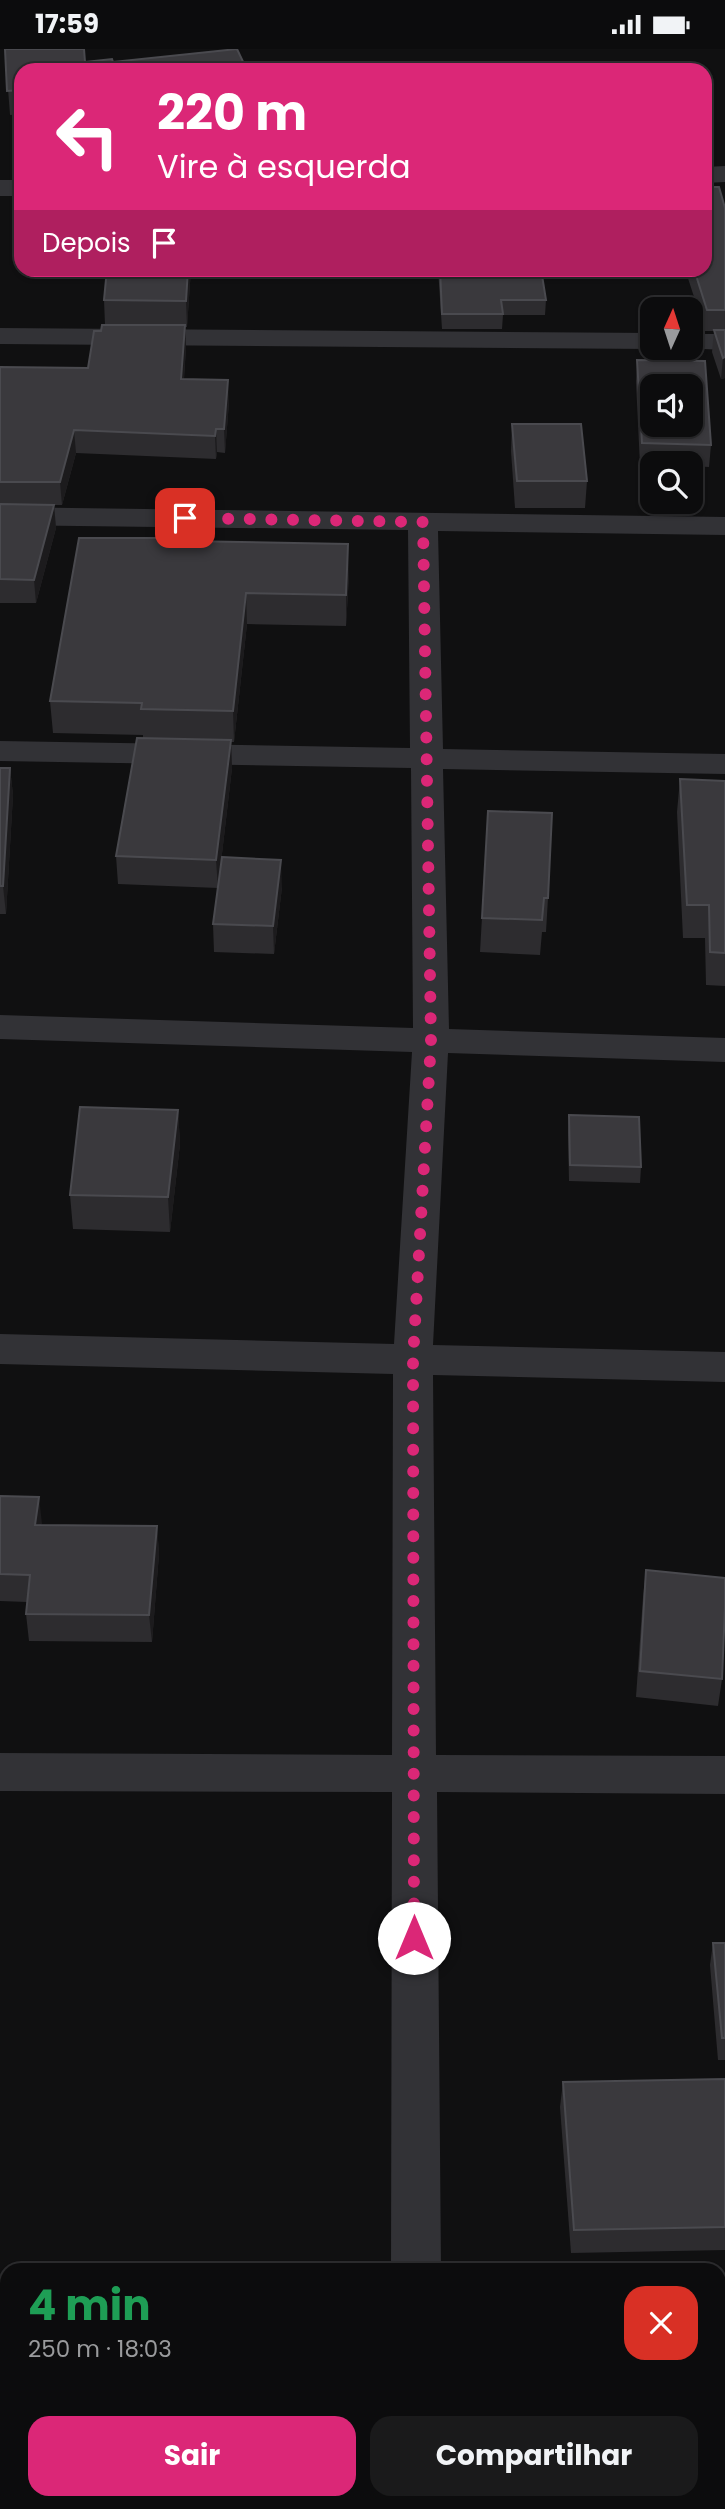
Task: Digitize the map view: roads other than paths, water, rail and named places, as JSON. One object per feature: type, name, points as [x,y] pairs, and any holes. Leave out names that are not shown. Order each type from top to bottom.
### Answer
[{"type":"street","points":[[0,336],[640,341]]},
{"type":"street","points":[[704,342],[725,342]]},
{"type":"street","points":[[0,516],[725,526]]},
{"type":"street","points":[[416,2263],[413,1359],[431,1041],[423,522]]},
{"type":"street","points":[[0,751],[725,764]]},
{"type":"street","points":[[0,1027],[725,1050]]},
{"type":"street","points":[[0,1349],[725,1367]]},
{"type":"street","points":[[0,1772],[725,1775]]}]
